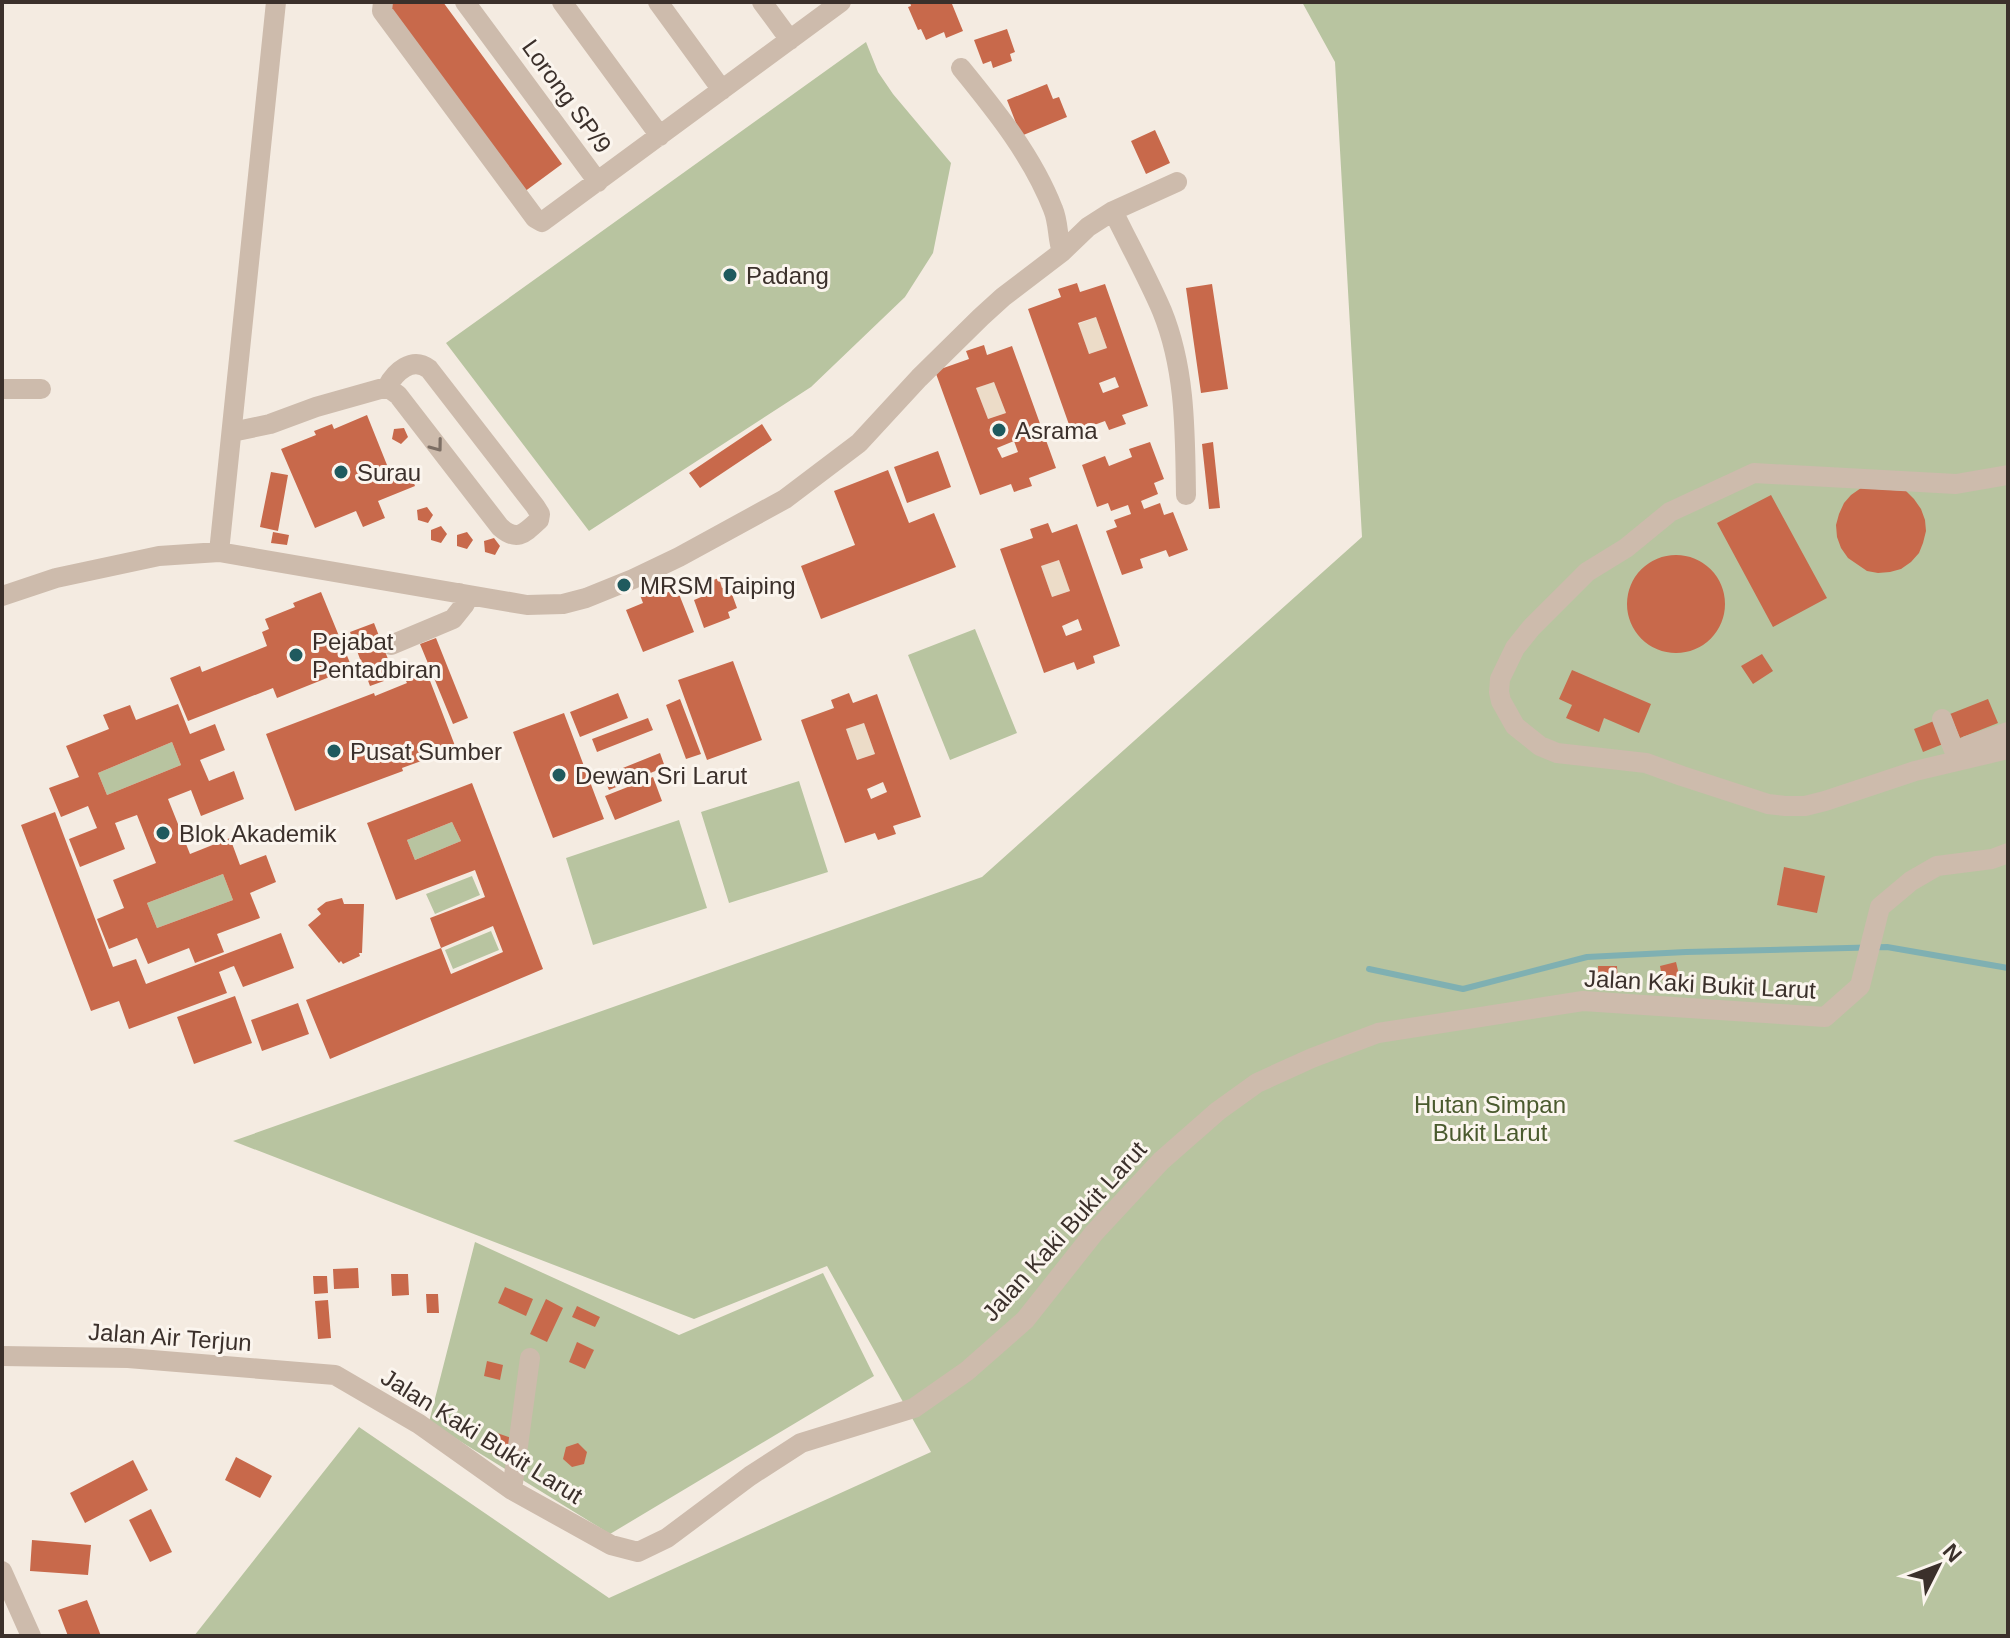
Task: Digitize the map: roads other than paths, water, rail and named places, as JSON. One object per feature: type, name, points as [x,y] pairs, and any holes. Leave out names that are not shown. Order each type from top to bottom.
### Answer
[{"type":"street","points":[[219,552],[276,2]]},
{"type":"street","points":[[383,2],[382,11],[535,218],[542,222],[841,2]]},
{"type":"street","name":"Lorong SP/9","points":[[465,2],[598,182]]},
{"type":"street","points":[[562,2],[660,136]]},
{"type":"street","points":[[658,2],[722,90]]},
{"type":"street","points":[[762,2],[790,40]]},
{"type":"street","points":[[961,68],[1025,155],[1054,211],[1062,252]]},
{"type":"street","points":[[2,596],[56,578],[159,556],[219,552],[527,605],[563,604],[586,598],[679,557],[785,499],[859,443],[981,317],[1088,227],[1113,211],[1177,182]]},
{"type":"street","points":[[1113,211],[1162,312],[1180,376],[1185,423],[1186,495]]},
{"type":"street","points":[[232,432],[270,424],[387,387],[392,378],[410,365],[423,364],[535,506],[540,514],[539,520],[523,534],[508,534],[398,395],[387,387]]},
{"type":"street","points":[[2,389],[41,389]]},
{"type":"street","points":[[2008,475],[1956,484],[1754,473],[1670,512],[1626,548],[1587,572],[1531,628],[1507,662],[1499,692],[1515,726],[1540,746],[1557,753],[1646,763],[1768,804],[1785,806],[1805,806],[1915,771],[1962,754],[2008,732]]},
{"type":"street","points":[[391,645],[453,619],[465,604],[464,597],[459,593]]},
{"type":"street","points":[[1942,719],[1962,754]]},
{"type":"street","points":[[1962,754],[2008,749]]},
{"type":"street","name":"Jalan Kaki Bukit Larut","points":[[335,1375],[419,1424],[512,1490],[611,1545],[638,1552],[667,1538],[750,1476],[801,1443],[914,1408],[967,1371],[1025,1320],[1094,1233],[1161,1161],[1218,1111],[1257,1083],[1378,1033],[1583,1001],[1825,1017],[1860,986],[1880,907],[1911,881],[1937,866],[1992,859],[2008,853]]},
{"type":"street","name":"Jalan Air Terjun","points":[[2,1356],[128,1358],[335,1375]]},
{"type":"street","points":[[512,1490],[530,1358]]},
{"type":"street","points":[[2,1571],[31,1636]]},
{"type":"waterway","points":[[1369,969],[1463,989],[1587,957],[1887,947],[2008,968]]},
{"type":"place","name":"Padang","points":[[730,275]]},
{"type":"place","name":"Asrama","points":[[999,430]]},
{"type":"place","name":"Surau","points":[[341,472]]},
{"type":"place","name":"MRSM Taiping","points":[[624,585]]},
{"type":"place","name":"Pejabat Pentadbiran","points":[[296,655]]},
{"type":"place","name":"Pusat Sumber","points":[[334,751]]},
{"type":"place","name":"Dewan Sri Larut","points":[[559,775]]},
{"type":"place","name":"Blok Akademik","points":[[163,833]]},
{"type":"park label","name":"Hutan Simpan Bukit Larut","points":[[1490,1118]]}]
